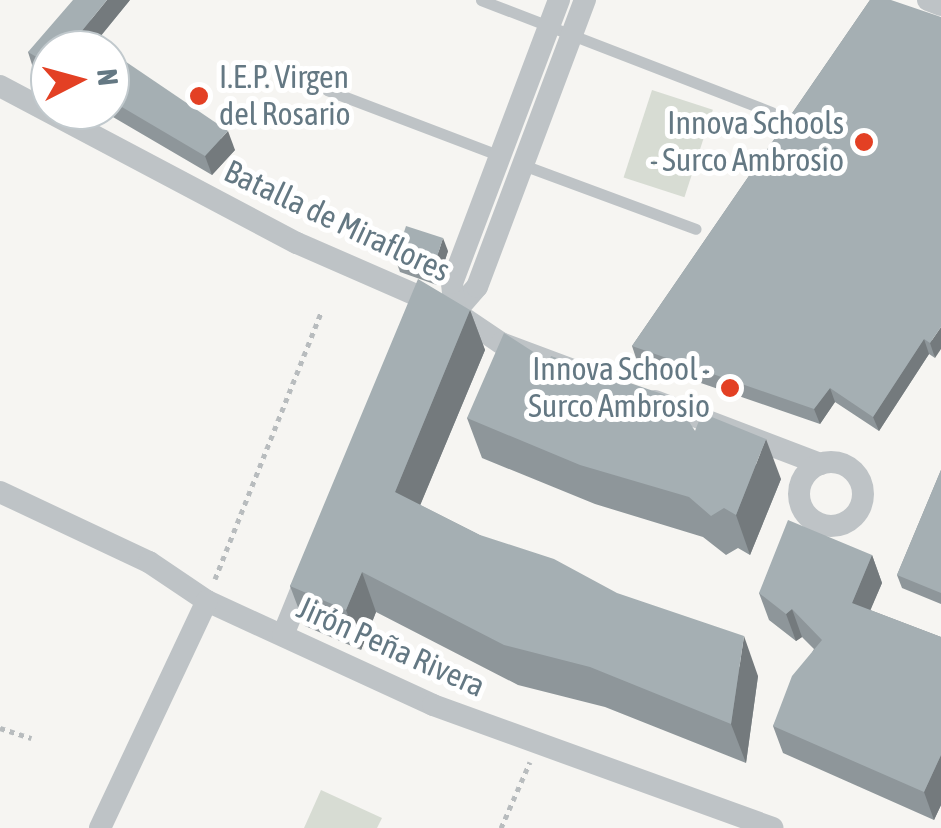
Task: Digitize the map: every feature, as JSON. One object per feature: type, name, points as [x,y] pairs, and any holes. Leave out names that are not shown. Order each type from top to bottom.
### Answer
[{"type":"street","points":[[454,312],[452,283],[560,0]]},
{"type":"street","points":[[454,312],[477,286],[585,0]]},
{"type":"street","points":[[928,0],[941,6]]},
{"type":"street","name":"Batalla de Miraflores","points":[[0,86],[420,309],[454,312],[502,342],[820,464]]},
{"type":"street","name":"Jirón Peña Rivera","points":[[0,492],[148,562],[207,601],[433,705],[772,828]]},
{"type":"street","points":[[282,635],[320,543]]},
{"type":"street","points":[[100,828],[207,601]]},
{"type":"lane","points":[[481,0],[772,112]]},
{"type":"lane","points":[[328,90],[696,229]]},
{"type":"path","points":[[207,601],[322,310]]},
{"type":"path","points":[[0,728],[30,738]]},
{"type":"path","points":[[501,828],[538,744]]},
{"type":"shaded area","points":[[652,90],[713,110],[684,197],[624,177]]},
{"type":"shaded area","points":[[321,790],[382,818],[377,828],[304,828]]},
{"type":"building","points":[[73,0],[107,0],[83,30],[47,30]]},
{"type":"building","name":"Innova Schools - Surco Ambrosio","points":[[870,0],[891,0],[941,17],[941,327],[930,343],[924,339],[873,417],[830,388],[814,409],[632,346]]},
{"type":"building","points":[[130,65],[228,131],[205,156],[130,112]]},
{"type":"building","points":[[406,226],[443,238],[433,270],[395,258]]},
{"type":"building","points":[[418,279],[470,310],[395,492],[480,535],[554,559],[617,593],[744,636],[731,724],[590,667],[504,645],[362,572],[346,610],[290,586]]},
{"type":"building","points":[[504,333],[549,362],[551,356],[674,398],[695,431],[702,413],[766,439],[736,515],[724,508],[711,516],[689,497],[580,465],[467,418]]},
{"type":"building","points":[[941,470],[941,593],[897,575]]},
{"type":"building","points":[[788,520],[872,555],[852,603],[941,637],[941,755],[924,792],[773,726],[792,676],[822,640],[792,609],[786,614],[759,593]]},
{"type":"place","name":"I.E.P. Virgen del Rosario","points":[[199,96]]},
{"type":"place","name":"Innova Schools - Surco Ambrosio","points":[[864,142]]},
{"type":"place","name":"Innova School - Surco Ambrosio","points":[[730,388]]}]
